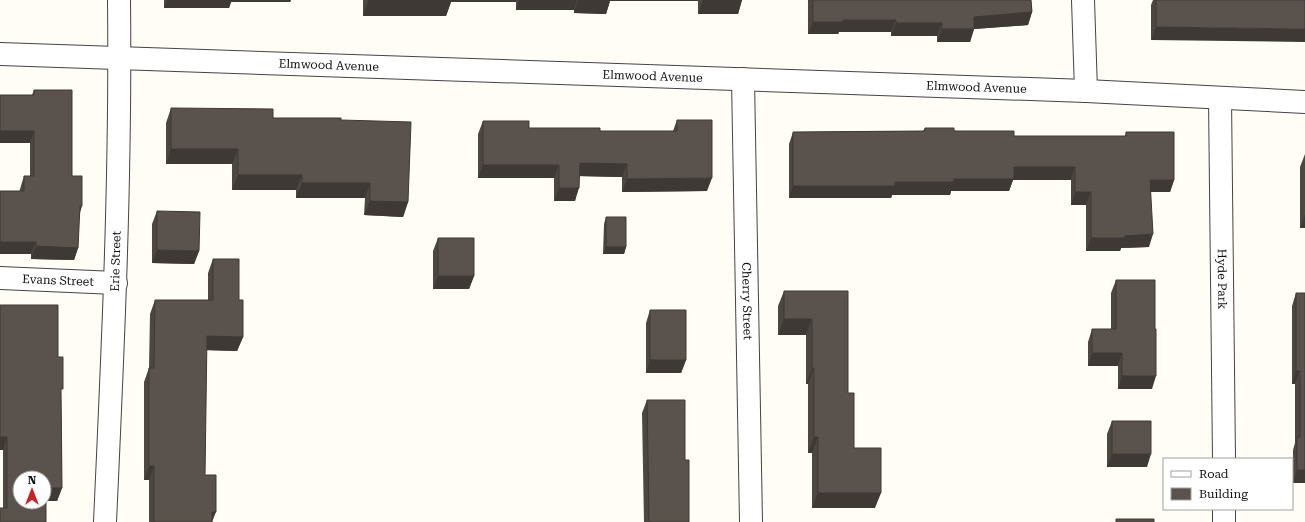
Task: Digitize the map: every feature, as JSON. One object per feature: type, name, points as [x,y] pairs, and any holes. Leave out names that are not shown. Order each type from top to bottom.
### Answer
[{"type":"street","name":"Erie Street","points":[[105,522],[116,283],[120,59],[119,0]]},
{"type":"street","points":[[1083,0],[1086,91]]},
{"type":"street","name":"Elmwood Avenue","points":[[0,54],[1086,91],[1305,102]]},
{"type":"street","name":"Cherry Street","points":[[743,79],[751,522]]},
{"type":"street","name":"Hyde Park","points":[[1220,98],[1224,458]]},
{"type":"street","name":"Evans Street","points":[[0,278],[116,283]]},
{"type":"street","points":[[1224,510],[1224,522]]},
{"type":"building","points":[[813,0],[1031,0],[1032,12],[974,17],[974,29],[942,29],[942,23],[896,23],[896,20],[843,20],[843,22],[813,22]]},
{"type":"building","points":[[1156,0],[1305,0],[1305,29],[1156,27]]},
{"type":"building","points":[[34,90],[72,90],[72,176],[82,176],[82,206],[80,206],[78,248],[36,246],[36,242],[0,242],[0,191],[24,191],[24,176],[34,176],[34,131],[0,131],[0,95],[34,95]]},
{"type":"building","points":[[171,108],[273,109],[273,118],[341,118],[341,120],[411,122],[408,202],[370,201],[370,183],[302,183],[302,175],[238,175],[238,149],[171,149]]},
{"type":"building","points":[[677,120],[712,120],[712,178],[627,179],[627,164],[580,163],[579,188],[559,188],[559,165],[483,165],[483,121],[529,121],[529,128],[600,128],[600,131],[677,131]]},
{"type":"building","points":[[925,128],[954,128],[954,131],[1014,131],[1014,136],[1126,136],[1126,132],[1174,132],[1174,180],[1150,180],[1153,234],[1125,236],[1125,238],[1091,238],[1091,192],[1075,192],[1075,167],[1014,167],[1014,179],[954,179],[954,182],[895,182],[895,186],[793,186],[793,132],[925,131]]},
{"type":"building","points":[[157,211],[200,212],[199,251],[157,250]]},
{"type":"building","points":[[606,217],[626,217],[626,247],[606,247]]},
{"type":"building","points":[[438,238],[474,238],[474,276],[438,276]]},
{"type":"building","points":[[213,259],[239,259],[239,300],[243,300],[243,337],[207,336],[205,475],[216,475],[216,512],[212,512],[212,522],[154,522],[154,466],[149,466],[149,368],[154,368],[155,300],[213,300]]},
{"type":"building","points":[[1116,280],[1155,280],[1156,376],[1122,376],[1122,353],[1092,353],[1092,329],[1116,329]]},
{"type":"building","points":[[784,291],[848,291],[848,393],[854,393],[854,448],[881,448],[881,493],[818,493],[818,437],[814,437],[812,319],[784,319]]},
{"type":"building","points":[[1296,293],[1305,293],[1305,470],[1297,470],[1297,437],[1300,437],[1300,371],[1296,371]]},
{"type":"building","points":[[0,305],[58,305],[58,357],[63,357],[63,389],[61,389],[62,488],[52,488],[52,470],[12,470],[12,510],[46,510],[46,522],[0,522],[0,508],[7,508],[7,437],[0,437]]},
{"type":"building","points":[[650,310],[686,310],[686,360],[650,360]]},
{"type":"building","points":[[647,400],[685,400],[685,460],[689,460],[689,522],[649,522]]},
{"type":"building","points":[[1112,421],[1151,421],[1151,454],[1112,454]]},
{"type":"building","points":[[1116,519],[1154,519],[1154,522],[1116,522]]}]
